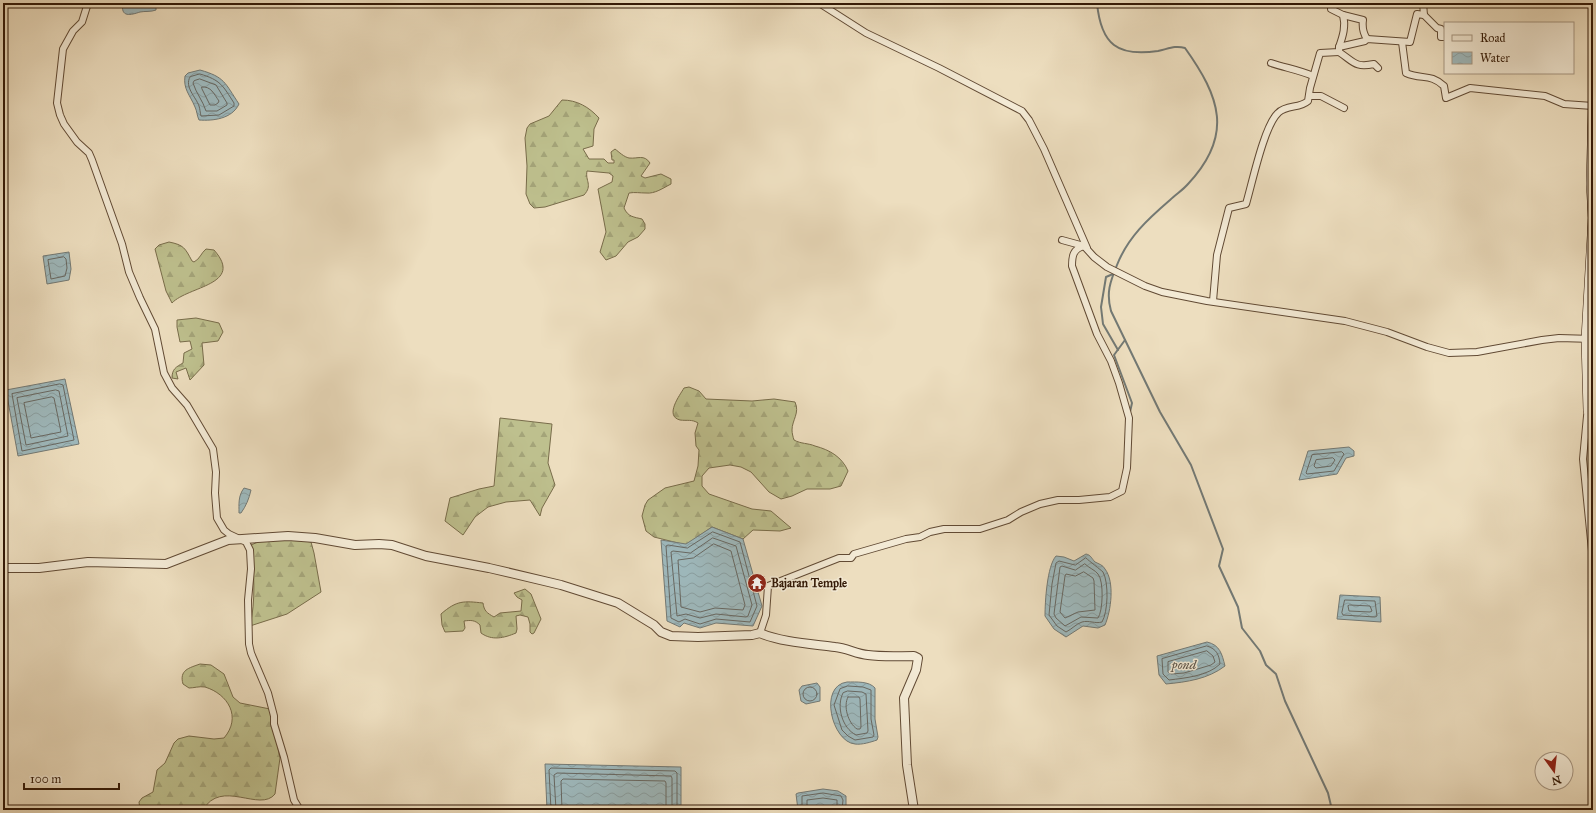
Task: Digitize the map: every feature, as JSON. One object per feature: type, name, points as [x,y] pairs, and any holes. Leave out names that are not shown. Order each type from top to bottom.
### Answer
[{"type":"main road","points":[[1593,106],[1591,184],[1593,218],[1588,410],[1593,435]]},
{"type":"street","points":[[88,3],[82,22],[73,30],[63,49],[57,103],[60,115],[70,134],[85,148],[92,160],[122,244],[129,272],[155,329],[166,378],[172,388],[187,405],[213,450],[216,472],[215,493],[217,518],[224,530],[246,542],[248,546],[251,561],[251,579],[248,600],[249,644],[268,693],[274,716],[274,724],[284,757],[294,800],[300,810]]},
{"type":"street","points":[[819,3],[866,33],[939,68],[1022,111],[1029,120],[1044,149],[1085,247],[1094,257],[1107,267],[1146,286],[1162,292],[1212,301],[1345,321],[1387,332],[1428,348],[1449,353],[1477,352],[1548,339],[1590,339]]},
{"type":"street","points":[[1332,3],[1331,9],[1343,15],[1363,20],[1362,25],[1367,40]]},
{"type":"street","points":[[1423,3],[1424,16]]},
{"type":"street","points":[[1212,301],[1218,255],[1229,208],[1246,204],[1272,120],[1278,112],[1287,107],[1302,106],[1308,101],[1313,76],[1320,53],[1339,50],[1367,40],[1410,42],[1417,14],[1424,16],[1437,28],[1441,29],[1441,37],[1444,37]]},
{"type":"street","points":[[1339,50],[1343,38],[1343,15]]},
{"type":"street","points":[[1402,42],[1406,73],[1436,79],[1444,86],[1446,90],[1446,98],[1470,88],[1545,96],[1564,104],[1593,106]]},
{"type":"street","points":[[1339,50],[1353,64],[1363,66],[1374,64],[1378,68]]},
{"type":"street","points":[[1271,64],[1297,71],[1302,70],[1313,76]]},
{"type":"street","points":[[1309,96],[1321,96],[1344,108]]},
{"type":"street","points":[[1062,240],[1085,247]]},
{"type":"street","points":[[760,633],[766,615],[768,586],[839,558],[851,558],[854,554],[906,539],[920,537],[930,532],[944,529],[980,529],[1008,520],[1021,512],[1040,504],[1058,500],[1079,500],[1110,497],[1122,491],[1127,468],[1129,418],[1111,361],[1097,334],[1072,266],[1072,256],[1077,248],[1085,247]]},
{"type":"street","points":[[1588,410],[1583,459],[1593,562]]},
{"type":"street","points":[[3,568],[39,568],[88,562],[166,564],[221,541],[288,536],[315,538],[355,545],[392,545],[426,556],[489,568],[588,593],[628,608],[654,625],[661,632],[671,636],[752,636],[760,633],[770,638],[836,647],[863,655],[883,657],[914,656],[918,658],[916,670],[904,698],[906,765],[914,810]]},
{"type":"green space","points":[[562,100],[578,103],[599,118],[594,129],[593,146],[583,149],[589,159],[604,159],[608,163],[614,163],[611,152],[615,149],[627,157],[643,158],[648,160],[650,163],[641,176],[645,178],[661,174],[671,179],[671,184],[656,192],[629,193],[624,208],[629,215],[642,219],[645,224],[645,229],[638,237],[628,242],[616,256],[606,260],[600,252],[606,232],[598,189],[612,182],[613,176],[609,173],[587,171],[588,188],[584,195],[545,207],[534,208],[530,204],[526,194],[527,166],[525,138],[527,128],[530,124],[549,116]]},
{"type":"green space","points":[[169,242],[178,244],[184,248],[194,262],[206,249],[214,250],[222,262],[223,271],[219,278],[180,297],[172,303],[166,291],[155,249],[159,245]]},
{"type":"green space","points":[[196,318],[219,323],[223,332],[218,341],[202,343],[204,365],[190,380],[186,368],[176,372],[178,379],[172,378],[175,369],[183,363],[184,353],[192,349],[190,341],[180,342],[177,320]]},
{"type":"green space","points":[[689,387],[699,391],[706,399],[752,401],[774,399],[795,402],[797,410],[792,426],[794,440],[826,450],[839,458],[848,471],[841,486],[830,489],[807,489],[781,499],[769,492],[751,472],[741,467],[730,465],[709,468],[702,476],[702,486],[709,494],[752,509],[771,511],[791,528],[780,531],[753,530],[743,539],[712,527],[686,545],[654,537],[646,531],[642,516],[648,500],[665,488],[694,481],[698,466],[699,450],[696,446],[695,433],[698,423],[680,420],[675,418],[673,414],[674,405],[679,395],[684,388]]},
{"type":"green space","points":[[500,418],[552,424],[548,463],[555,485],[542,508],[540,516],[530,500],[506,502],[488,507],[475,517],[463,535],[445,521],[450,498],[494,486]]},
{"type":"green space","points":[[285,538],[311,542],[321,592],[287,614],[250,626],[254,586],[251,545],[265,539]]},
{"type":"green space","points":[[525,589],[531,594],[541,619],[534,633],[532,634],[530,632],[528,617],[520,615],[516,616],[516,633],[503,637],[494,638],[485,636],[481,633],[480,625],[475,621],[464,621],[465,628],[463,631],[445,632],[442,625],[441,614],[452,606],[461,602],[483,603],[486,612],[494,617],[500,613],[521,611],[522,600],[514,593]]},
{"type":"green space","points":[[200,664],[211,665],[224,674],[233,697],[240,703],[270,709],[280,758],[275,794],[268,799],[260,800],[230,796],[220,797],[211,801],[203,810],[140,810],[139,802],[142,798],[153,792],[157,770],[165,763],[174,743],[178,739],[189,736],[214,739],[224,738],[229,730],[232,722],[232,714],[230,707],[220,695],[205,687],[189,688],[183,684],[182,676],[186,670]]},
{"type":"water","points":[[123,3],[156,3],[156,10],[127,14],[123,11]]},
{"type":"water","points":[[200,70],[215,75],[227,86],[239,104],[232,113],[222,118],[199,120],[196,109],[185,85],[185,76],[188,73]]},
{"type":"water","points":[[69,252],[71,269],[69,280],[47,284],[43,256]]},
{"type":"water","points":[[65,379],[79,444],[18,456],[6,390]]},
{"type":"water","points":[[1349,447],[1354,451],[1354,456],[1346,458],[1337,474],[1299,480],[1308,451]]},
{"type":"water","points":[[244,488],[251,490],[246,505],[241,513],[239,513],[240,497]]},
{"type":"water","points":[[712,527],[743,539],[762,606],[753,626],[716,623],[700,628],[684,623],[680,627],[667,621],[661,540],[686,544]]},
{"type":"water","points":[[1086,554],[1095,562],[1103,566],[1108,575],[1111,589],[1109,612],[1105,625],[1098,628],[1083,626],[1066,637],[1054,629],[1045,616],[1045,602],[1050,568],[1056,556],[1074,561]]},
{"type":"water","points":[[1340,595],[1380,597],[1381,622],[1337,619]]},
{"type":"water","name":"pond","points":[[1207,642],[1218,648],[1225,666],[1204,677],[1189,681],[1166,684],[1159,675],[1157,656]]},
{"type":"water","points":[[847,682],[866,683],[875,688],[877,740],[863,744],[855,744],[847,741],[840,734],[835,725],[831,703],[833,693],[838,686]]},
{"type":"water","points":[[817,683],[820,687],[820,701],[806,704],[801,701],[799,690],[802,686]]},
{"type":"water","points":[[545,764],[681,767],[681,810],[547,810]]},
{"type":"water","points":[[823,789],[838,791],[846,796],[846,810],[798,810],[796,794]]},
{"type":"waterway","points":[[1097,3],[1103,29],[1114,45],[1122,50],[1144,52],[1158,51],[1175,47],[1185,48],[1207,83],[1213,100],[1217,116],[1216,132],[1212,149],[1203,166],[1188,184],[1139,229],[1127,246],[1117,265],[1111,282],[1109,293],[1111,311],[1160,412],[1191,465],[1223,549],[1219,566],[1238,607],[1242,628],[1260,651],[1266,665],[1276,674],[1285,701],[1328,793],[1332,810]]},
{"type":"waterway","points":[[1113,274],[1106,277],[1101,307],[1103,324],[1118,350]]},
{"type":"waterway","points":[[1125,340],[1114,355],[1132,403],[1130,412]]},
{"type":"place","name":"Bajaran Temple","points":[[757,583]]}]
